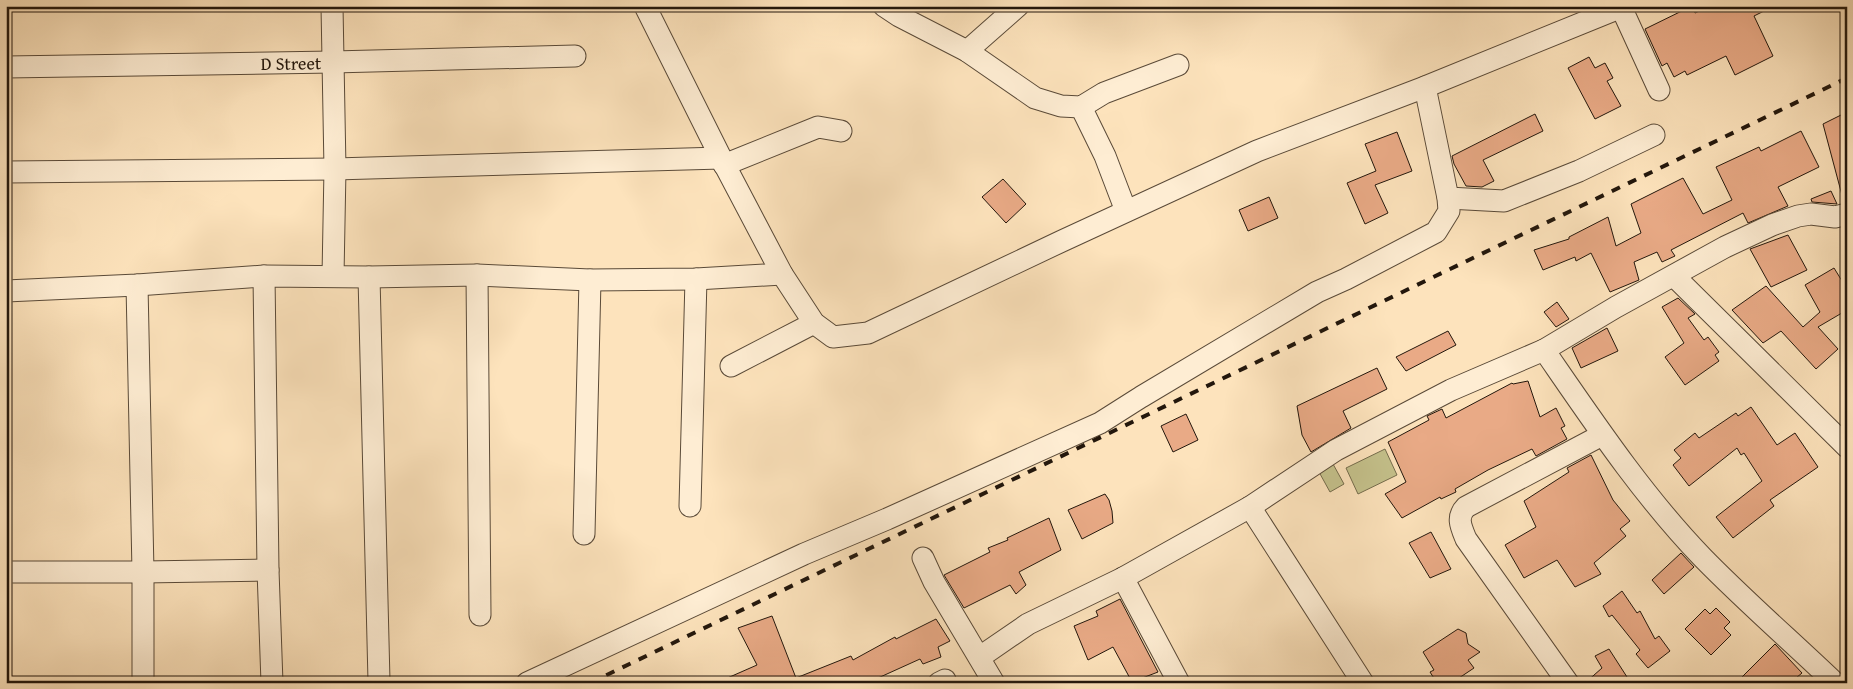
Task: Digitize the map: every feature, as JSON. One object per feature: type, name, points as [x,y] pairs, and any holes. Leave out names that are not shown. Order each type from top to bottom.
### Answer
[{"type":"street","points":[[332,6],[335,169],[332,276]]},
{"type":"street","points":[[644,6],[722,162],[782,274],[814,323],[833,337],[868,333],[1257,151],[1425,87],[1623,7],[1658,90]]},
{"type":"street","points":[[884,6],[899,16],[967,51],[1035,98],[1061,106],[1081,107],[1104,93],[1178,65]]},
{"type":"street","points":[[967,51],[1018,6]]},
{"type":"street","name":"D Street","points":[[6,67],[575,56]]},
{"type":"street","points":[[528,683],[804,554],[887,519],[1100,423],[1317,292],[1436,232],[1449,211],[1425,87]]},
{"type":"street","points":[[1081,107],[1105,156],[1126,211]]},
{"type":"street","points":[[6,172],[335,169],[722,162],[818,127],[841,131]]},
{"type":"street","points":[[1448,198],[1504,201],[1579,171],[1654,135]]},
{"type":"street","points":[[980,657],[1028,624],[1123,578],[1250,507],[1336,450],[1451,390],[1544,350],[1616,307],[1725,247],[1772,225],[1811,214],[1835,217],[1847,214]]},
{"type":"street","points":[[6,291],[136,285],[264,276],[369,277],[477,274],[590,280],[696,279],[782,274]]},
{"type":"street","points":[[477,274],[480,615]]},
{"type":"street","points":[[264,276],[268,570],[272,683]]},
{"type":"street","points":[[1674,276],[1847,447]]},
{"type":"street","points":[[369,277],[379,681]]},
{"type":"street","points":[[690,506],[696,279]]},
{"type":"street","points":[[584,534],[590,280]]},
{"type":"street","points":[[136,285],[143,572],[143,683]]},
{"type":"street","points":[[731,366],[814,323]]},
{"type":"street","points":[[1544,350],[1602,435],[1671,521],[1703,557],[1835,683]]},
{"type":"street","points":[[1568,683],[1466,539],[1460,518],[1466,507],[1602,435]]},
{"type":"street","points":[[1250,507],[1363,683]]},
{"type":"street","points":[[923,558],[934,582],[994,683]]},
{"type":"street","points":[[6,572],[268,570]]},
{"type":"street","points":[[1123,578],[1179,683]]},
{"type":"shaded area","points":[[1385,449],[1397,475],[1358,494],[1346,468]]},
{"type":"shaded area","points":[[1333,464],[1344,484],[1330,492],[1319,472]]},
{"type":"building","points":[[1692,6],[1695,13],[1710,6],[1774,6],[1754,16],[1773,56],[1735,75],[1726,56],[1687,75],[1685,71],[1674,77],[1667,63],[1662,66],[1645,29]]},
{"type":"building","points":[[1589,57],[1595,68],[1605,63],[1613,78],[1607,81],[1621,106],[1595,119],[1568,68]]},
{"type":"building","points":[[1535,114],[1543,131],[1483,160],[1494,181],[1482,187],[1466,186],[1454,164],[1452,156]]},
{"type":"building","points":[[1841,115],[1847,135],[1847,198],[1843,199],[1823,124]]},
{"type":"building","points":[[1801,131],[1819,167],[1778,187],[1788,206],[1748,223],[1743,213],[1671,250],[1675,256],[1662,262],[1657,252],[1634,262],[1639,280],[1610,292],[1591,253],[1576,261],[1575,257],[1543,270],[1534,250],[1569,239],[1569,237],[1608,217],[1616,246],[1641,233],[1631,204],[1683,178],[1703,214],[1732,200],[1716,167],[1759,147],[1761,151]]},
{"type":"building","points":[[1397,132],[1412,171],[1375,185],[1388,213],[1365,224],[1347,183],[1376,171],[1365,144]]},
{"type":"building","points":[[1003,179],[1026,204],[1006,223],[982,197]]},
{"type":"building","points":[[1831,191],[1837,204],[1812,202],[1811,199]]},
{"type":"building","points":[[1269,197],[1278,218],[1248,231],[1239,210]]},
{"type":"building","points":[[1788,235],[1807,270],[1771,287],[1750,249]]},
{"type":"building","points":[[1834,268],[1847,289],[1847,310],[1818,327],[1838,349],[1816,369],[1781,331],[1763,343],[1732,310],[1766,286],[1803,327],[1820,312],[1805,285]]},
{"type":"building","points":[[1678,298],[1695,314],[1688,318],[1704,340],[1708,337],[1719,352],[1715,355],[1719,361],[1685,385],[1665,357],[1684,343],[1662,307]]},
{"type":"building","points":[[1557,302],[1569,319],[1556,327],[1544,312]]},
{"type":"building","points":[[1607,328],[1618,351],[1581,368],[1572,348]]},
{"type":"building","points":[[1448,331],[1456,345],[1406,371],[1396,357]]},
{"type":"building","points":[[1377,368],[1387,389],[1343,411],[1351,428],[1311,452],[1302,435],[1297,406]]},
{"type":"building","points":[[1528,381],[1540,417],[1556,408],[1565,426],[1561,428],[1567,439],[1536,456],[1532,449],[1488,470],[1455,489],[1456,492],[1441,499],[1440,497],[1402,518],[1385,494],[1406,482],[1388,442],[1429,420],[1427,416],[1442,409],[1446,418],[1512,383]]},
{"type":"building","points":[[1751,407],[1777,445],[1795,433],[1818,467],[1770,500],[1774,506],[1733,538],[1716,517],[1762,481],[1744,453],[1741,455],[1737,448],[1689,486],[1673,465],[1681,458],[1674,450],[1695,433],[1699,438],[1736,413],[1738,416]]},
{"type":"building","points":[[1186,414],[1198,440],[1173,452],[1161,426]]},
{"type":"building","points":[[1591,455],[1613,500],[1630,521],[1620,529],[1626,536],[1594,563],[1601,574],[1575,587],[1557,560],[1524,578],[1505,545],[1536,527],[1524,501],[1569,472],[1567,468]]},
{"type":"building","points":[[1105,494],[1109,500],[1113,523],[1082,539],[1068,510]]},
{"type":"building","points":[[1049,518],[1061,550],[1019,572],[1026,585],[1016,594],[1010,585],[964,608],[944,575],[990,552],[988,548],[1008,540],[1007,538]]},
{"type":"building","points":[[1431,532],[1451,569],[1430,578],[1409,543]]},
{"type":"building","points":[[1681,553],[1694,567],[1664,594],[1652,580]]},
{"type":"building","points":[[1622,591],[1637,613],[1640,611],[1655,639],[1659,636],[1670,651],[1648,668],[1636,654],[1640,650],[1612,615],[1609,617],[1603,606]]},
{"type":"building","points":[[1120,599],[1158,672],[1132,682],[1113,647],[1088,660],[1074,626],[1098,616],[1096,611]]},
{"type":"building","points":[[1716,608],[1730,622],[1724,628],[1731,635],[1711,655],[1685,629],[1705,609],[1710,614]]},
{"type":"building","points":[[772,616],[796,678],[851,656],[853,660],[895,637],[896,639],[936,619],[950,641],[938,647],[941,657],[923,664],[920,659],[867,683],[716,683],[757,665],[738,628]]},
{"type":"building","points":[[1458,629],[1466,633],[1468,644],[1480,652],[1468,660],[1474,668],[1456,680],[1454,678],[1447,683],[1437,683],[1430,672],[1434,670],[1423,652]]},
{"type":"building","points":[[1775,644],[1802,673],[1790,683],[1736,683]]},
{"type":"building","points":[[1609,649],[1627,677],[1620,683],[1585,683],[1602,668],[1595,656]]},
{"type":"railway","points":[[590,683],[1847,78]]}]
